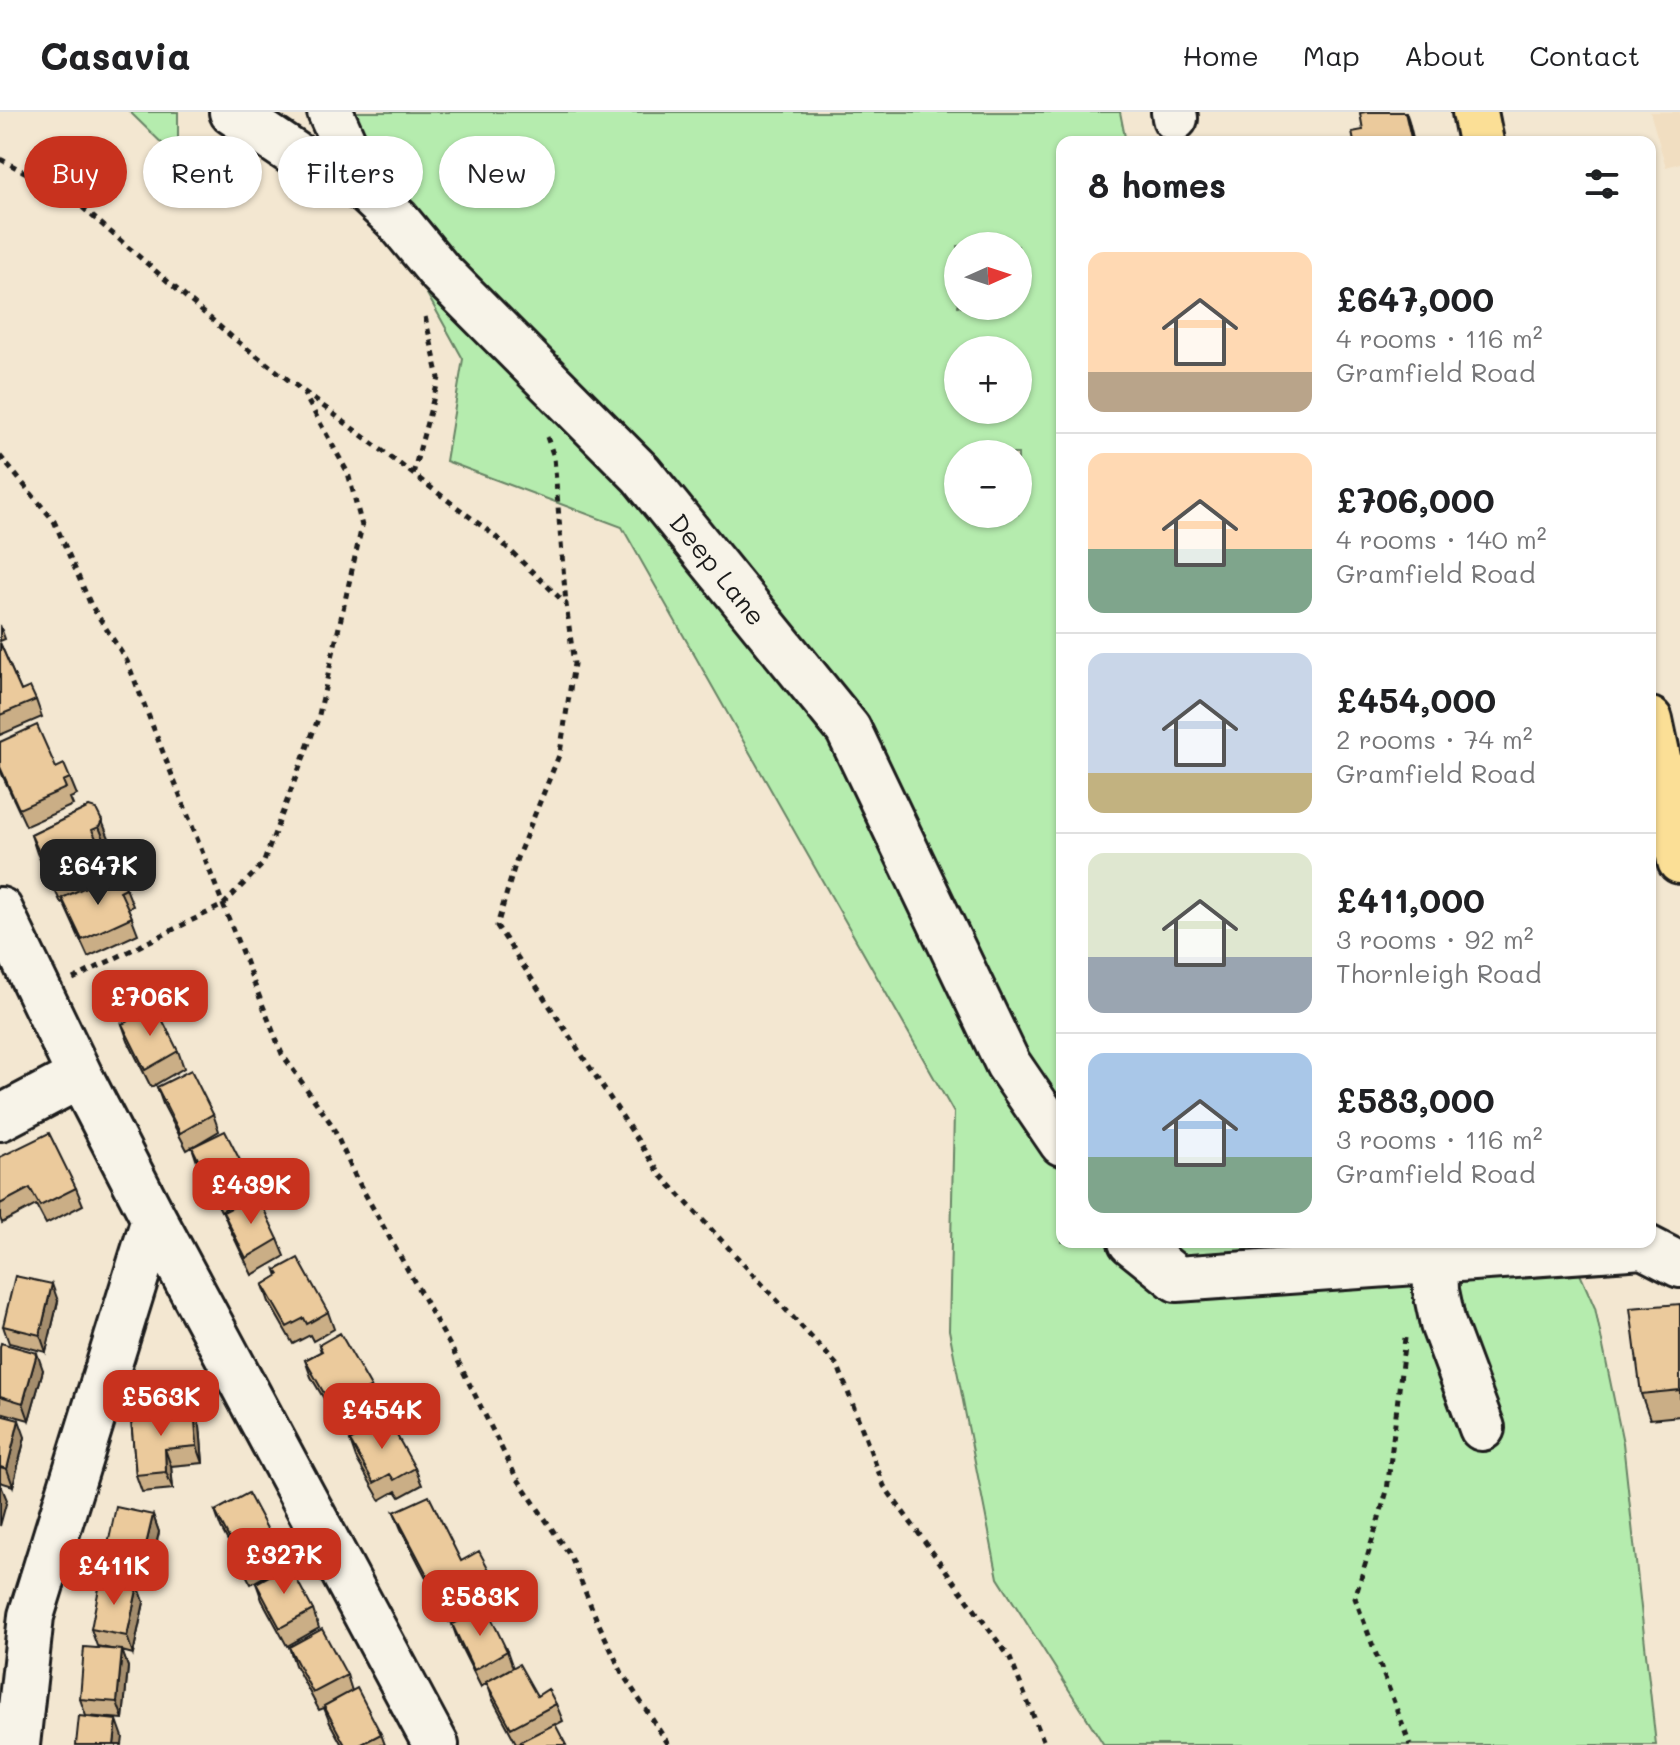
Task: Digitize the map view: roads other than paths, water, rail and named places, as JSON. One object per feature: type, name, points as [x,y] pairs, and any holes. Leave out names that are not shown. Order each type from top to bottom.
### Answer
[{"type":"main road","points":[[1475,112],[1480,136]]},
{"type":"main road","points":[[1656,748],[1680,861]]},
{"type":"street","name":"Deep Lane","points":[[232,112],[278,143]]},
{"type":"street","points":[[284,112],[299,136]]},
{"type":"street","points":[[330,112],[341,136]]},
{"type":"street","name":"Deep Lane","points":[[384,208],[440,272],[641,474],[848,729],[1008,1064],[1056,1134]]},
{"type":"street","points":[[0,910],[80,1076],[154,1219],[436,1745]]},
{"type":"street","points":[[0,1118],[80,1076]]},
{"type":"street","points":[[17,1745],[31,1616],[154,1219]]},
{"type":"street","points":[[1138,1248],[1177,1279],[1435,1276],[1629,1248]]},
{"type":"street","points":[[1647,1248],[1680,1265]]},
{"type":"street","points":[[1435,1276],[1443,1324],[1482,1428]]}]
